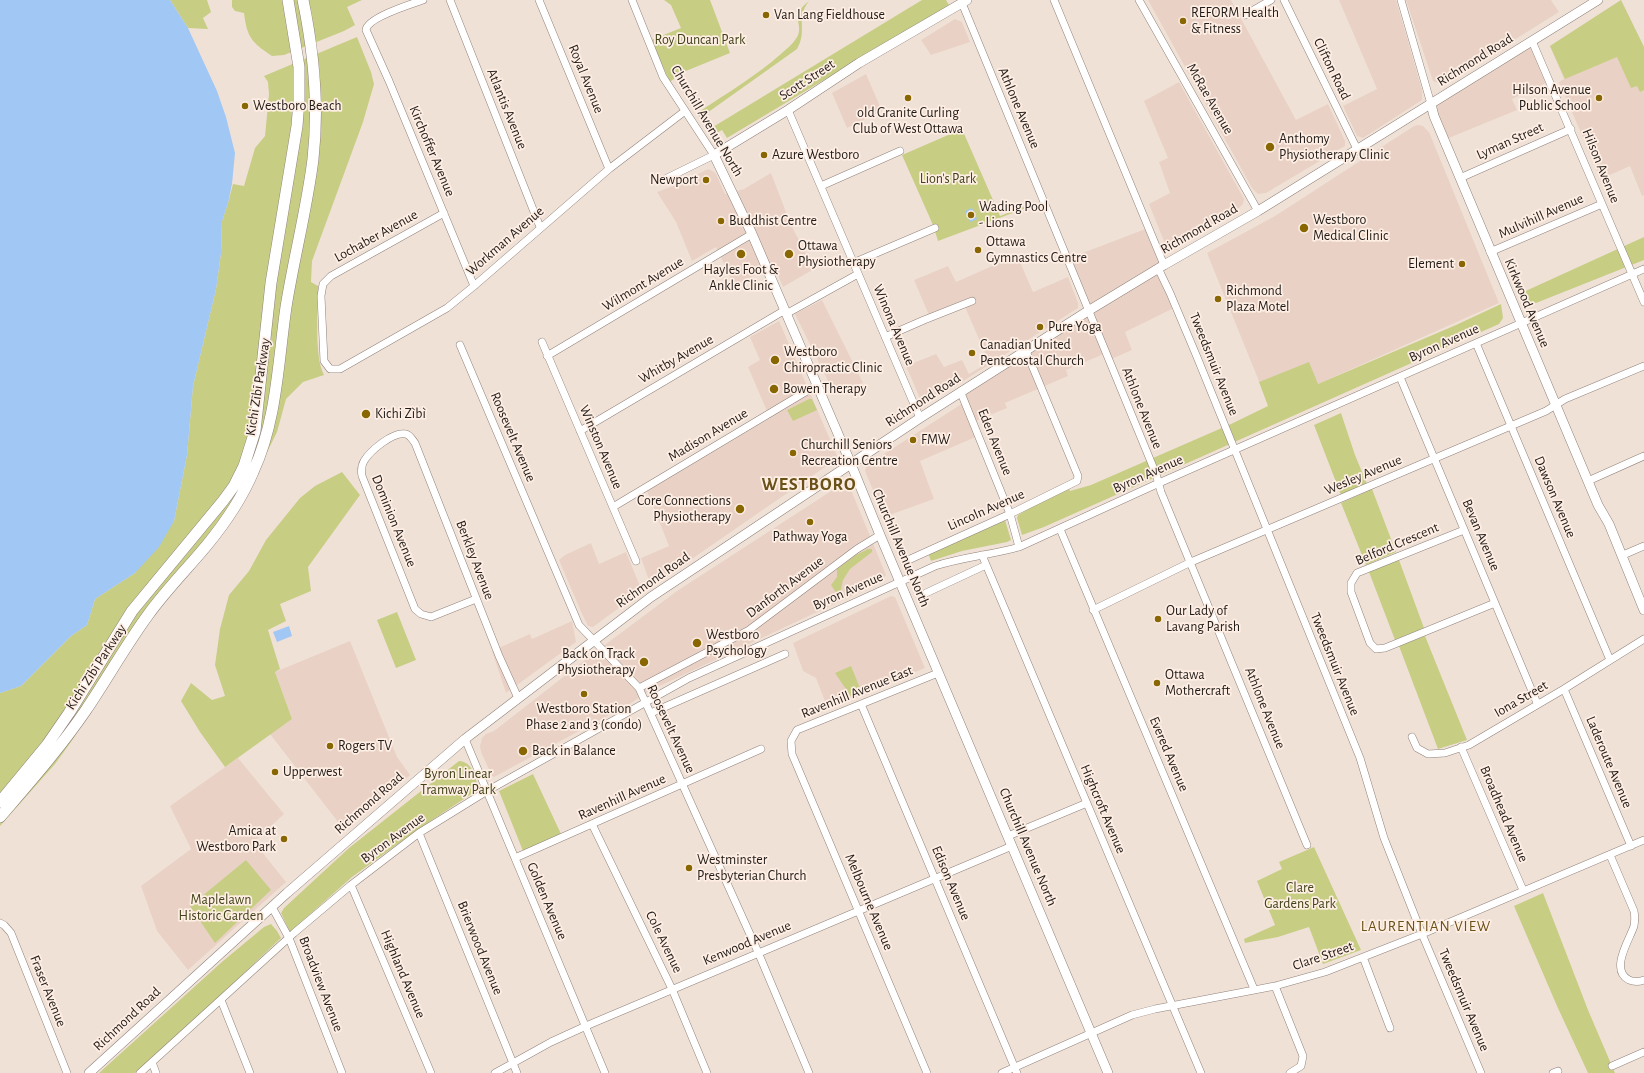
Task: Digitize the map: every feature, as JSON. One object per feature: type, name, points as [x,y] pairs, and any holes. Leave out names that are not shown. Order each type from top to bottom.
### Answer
[{"type":"highway","name":"Kichi Zībī Parkway","points":[[0,802],[47,745],[69,713],[132,611],[223,501],[234,486],[247,460],[256,423],[268,302],[297,126],[299,101],[298,61],[288,0]]},
{"type":"highway","name":"Kichi Zībī Parkway","points":[[0,817],[58,749],[86,711],[149,614],[220,528],[246,487],[261,455],[273,406],[289,292],[312,164],[316,115],[313,55],[303,0]]},
{"type":"main road","name":"Richmond Road","points":[[89,1073],[272,907],[465,739],[651,597],[920,418],[1088,311],[1161,266],[1258,211],[1598,0]]},
{"type":"main road","name":"Scott Street","points":[[714,155],[788,110],[859,63],[964,2]]},
{"type":"main road","name":"Kirkwood Avenue","points":[[1431,104],[1434,116],[1490,252],[1588,481],[1622,555],[1644,610]]},
{"type":"main road","name":"Churchill Avenue North","points":[[714,155],[752,234],[851,464],[1108,1073]]},
{"type":"street","name":"Kirchoffer Avenue","points":[[422,0],[381,16],[366,26],[367,33],[389,80],[474,286]]},
{"type":"street","name":"Atlantis Avenue","points":[[450,0],[540,227]]},
{"type":"street","name":"Royal Avenue","points":[[539,0],[608,169]]},
{"type":"street","name":"Churchill Avenue North","points":[[632,0],[661,72],[714,155]]},
{"type":"street","name":"Tweedsmuir Avenue","points":[[1054,0],[1161,266],[1170,293],[1360,758],[1378,821],[1422,934],[1481,1073]]},
{"type":"street","name":"McRae Avenue","points":[[1139,0],[1258,211]]},
{"type":"street","points":[[1245,15],[1271,0]]},
{"type":"street","name":"Clifton Road","points":[[1284,0],[1357,149]]},
{"type":"street","name":"Kirkwood Avenue","points":[[1401,0],[1431,104]]},
{"type":"street","name":"Athlone Avenue","points":[[964,2],[1088,311],[1307,845]]},
{"type":"street","name":"Hilson Avenue","points":[[1532,41],[1644,302]]},
{"type":"street","name":"Winona Avenue","points":[[788,110],[920,418]]},
{"type":"street","name":"Workman Avenue","points":[[330,369],[340,369],[439,313],[474,286],[608,169],[685,111]]},
{"type":"street","name":"Lyman Street","points":[[1460,178],[1571,129]]},
{"type":"street","points":[[821,186],[900,151]]},
{"type":"street","name":"Scott Street","points":[[661,181],[714,155]]},
{"type":"street","name":"Mulvihill Avenue","points":[[1490,252],[1602,204]]},
{"type":"street","name":"Lochaber Avenue","points":[[330,369],[324,361],[322,338],[321,296],[323,284],[331,276],[444,213]]},
{"type":"street","points":[[853,263],[935,228]]},
{"type":"street","name":"Wilmont Avenue","points":[[548,356],[752,234]]},
{"type":"street","name":"Byron Avenue","points":[[140,1073],[289,938],[351,885],[419,833],[487,791],[695,675],[900,582],[953,560],[998,553],[1019,547],[1158,483],[1644,269]]},
{"type":"street","name":"Whitby Avenue","points":[[580,431],[785,312],[858,274]]},
{"type":"street","points":[[885,337],[972,301]]},
{"type":"street","name":"Winston Avenue","points":[[542,342],[636,562]]},
{"type":"street","name":"Dawson Avenue","points":[[1476,343],[1610,660]]},
{"type":"street","name":"Roosevelt Avenue","points":[[460,345],[578,625],[639,688],[758,952],[809,1073]]},
{"type":"street","name":"Lincoln Avenue","points":[[906,561],[1010,514],[1077,481],[1078,476],[1026,351]]},
{"type":"street","name":"Wesley Avenue","points":[[1094,610],[1191,562],[1546,411],[1566,399],[1644,366]]},
{"type":"street","name":"Bevan Avenue","points":[[1400,377],[1537,703]]},
{"type":"street","name":"Madison Avenue","points":[[612,507],[817,385]]},
{"type":"street","name":"Eden Avenue","points":[[961,393],[1010,514],[1019,547]]},
{"type":"street","name":"Berkley Avenue","points":[[407,434],[411,437],[419,451],[476,599],[518,698]]},
{"type":"street","name":"Dominion Avenue","points":[[407,434],[396,435],[389,438],[373,451],[363,464],[362,476],[415,609],[421,614],[431,617],[476,599]]},
{"type":"street","points":[[1588,481],[1644,456]]},
{"type":"street","name":"Evered Avenue","points":[[1060,529],[1254,989]]},
{"type":"street","name":"Belford Crescent","points":[[1464,530],[1357,573],[1351,583],[1351,592],[1370,643],[1376,649],[1384,648],[1495,603]]},
{"type":"street","name":"Danforth Avenue","points":[[639,688],[749,630],[857,549],[880,535]]},
{"type":"street","points":[[1622,555],[1644,546]]},
{"type":"street","name":"Highcroft Avenue","points":[[982,555],[1201,1073]]},
{"type":"street","points":[[926,593],[986,565]]},
{"type":"street","name":"Iona Street","points":[[1412,737],[1417,748],[1428,754],[1445,753],[1469,745],[1537,703],[1564,689],[1644,639]]},
{"type":"street","points":[[651,713],[785,654]]},
{"type":"street","name":"Ravenhill Avenue East","points":[[791,741],[797,730],[938,673]]},
{"type":"street","name":"Laderoute Avenue","points":[[1564,689],[1631,846]]},
{"type":"street","name":"Edison Avenue","points":[[861,704],[1016,1070]]},
{"type":"street","name":"Golden Avenue","points":[[465,739],[605,1073]]},
{"type":"street","name":"Melbourne Avenue","points":[[791,741],[792,754],[927,1073]]},
{"type":"street","name":"Broadhead Avenue","points":[[1461,748],[1523,890]]},
{"type":"street","name":"Ravenhill Avenue","points":[[515,858],[761,749]]},
{"type":"street","points":[[1008,836],[1087,803]]},
{"type":"street","name":"Cole Avenue","points":[[592,824],[672,989],[708,1073]]},
{"type":"street","name":"Brierwood Avenue","points":[[419,833],[517,1073]]},
{"type":"street","name":"Clare Street","points":[[1002,1073],[1016,1070],[1132,1015],[1274,986],[1325,972],[1422,934],[1644,840]]},
{"type":"street","name":"Kenwood Avenue","points":[[495,1073],[513,1062],[586,1026],[758,952],[1012,846]]},
{"type":"street","points":[[1610,855],[1636,919],[1623,951],[1621,961],[1622,970],[1626,979],[1633,982],[1644,980]]},
{"type":"street","name":"Highland Avenue","points":[[351,885],[431,1073]]},
{"type":"street","name":"Broadview Avenue","points":[[272,907],[289,938],[342,1073]]},
{"type":"street","name":"Fraser Avenue","points":[[0,923],[4,925],[11,933],[67,1073]]},
{"type":"street","points":[[1362,957],[1390,1028]]},
{"type":"street","points":[[1274,986],[1302,1057],[1301,1066],[1290,1073]]},
{"type":"street","points":[[220,1000],[250,1073]]},
{"type":"street","points":[[1612,1066],[1644,1052]]},
{"type":"street","points":[[152,1062],[156,1073]]},
{"type":"shaded area","points":[[1148,0],[1231,0],[1296,120],[1328,104],[1345,141],[1345,146],[1266,193],[1258,194],[1252,188]]},
{"type":"shaded area","points":[[1339,0],[1396,0],[1422,90],[1422,100],[1363,138],[1357,136],[1343,106],[1377,89]]},
{"type":"shaded area","points":[[1406,0],[1551,0],[1559,12],[1442,85],[1433,81]]},
{"type":"shaded area","name":"Hilson Avenue Public School","points":[[1621,0],[1644,47],[1644,195],[1642,196],[1630,166],[1601,179],[1559,82],[1564,79],[1550,46]]},
{"type":"shaded area","points":[[955,19],[962,22],[970,42],[931,55],[921,40]]},
{"type":"shaded area","points":[[1532,41],[1550,81],[1512,99],[1517,110],[1444,140],[1431,104]]},
{"type":"shaded area","points":[[866,74],[882,111],[847,128],[832,93]]},
{"type":"shaded area","points":[[1179,82],[1244,199],[1243,204],[1239,208],[1168,251],[1149,204],[1170,193],[1159,162],[1168,158],[1144,101]]},
{"type":"shaded area","points":[[1414,126],[1423,126],[1429,132],[1499,303],[1269,406],[1207,253],[1275,216]]},
{"type":"shaded area","points":[[708,169],[716,174],[725,194],[744,189],[771,173],[791,225],[814,269],[783,287],[774,266],[734,285],[716,247],[692,261],[676,222],[657,192],[676,185]]},
{"type":"shaded area","points":[[1148,228],[1164,265],[1158,268],[1176,307],[1125,332],[1132,350],[1109,360],[1106,353],[1066,370],[1068,376],[1005,403],[1007,408],[973,422],[978,436],[920,461],[934,499],[884,517],[865,471],[867,465],[963,403],[961,393],[1088,311],[1067,259]]},
{"type":"shaded area","points":[[1017,255],[1033,292],[1068,277],[1078,303],[1078,308],[957,385],[925,404],[922,403],[906,366],[936,354],[944,367],[962,360],[969,374],[989,362],[965,307],[931,320],[914,280],[948,266],[956,282]]},
{"type":"shaded area","points":[[822,300],[863,383],[834,393],[795,314]]},
{"type":"shaded area","points":[[779,321],[838,458],[657,583],[649,580],[641,558],[669,546],[647,491],[770,418],[748,367],[760,360],[750,337]]},
{"type":"shaded area","points":[[845,482],[849,485],[886,575],[881,582],[649,691],[631,703],[494,777],[492,776],[481,752],[480,746],[482,738],[486,734],[494,731],[677,591]]},
{"type":"shaded area","points":[[591,543],[599,564],[626,552],[642,591],[593,627],[588,626],[559,560],[565,555]]},
{"type":"shaded area","points":[[891,596],[895,597],[925,668],[828,709],[816,678],[803,671],[793,643]]},
{"type":"shaded area","points":[[572,621],[576,642],[506,693],[492,651],[530,634],[532,639]]},
{"type":"shaded area","points":[[350,641],[397,757],[410,775],[345,831],[270,734],[292,719],[275,672]]},
{"type":"shaded area","points":[[238,758],[284,814],[254,842],[286,882],[188,970],[157,931],[141,886],[191,849],[170,806]]},
{"type":"green space","points":[[170,0],[207,0],[211,12],[203,18],[208,29],[188,28]]},
{"type":"green space","points":[[232,0],[362,0],[347,7],[355,25],[344,31],[284,55],[272,56],[259,47],[251,38],[244,13],[235,11],[232,7]]},
{"type":"green space","name":"Roy Duncan Park","points":[[664,0],[710,0],[730,53],[681,73],[670,82],[651,40],[681,28],[671,5]]},
{"type":"green space","points":[[922,0],[946,0],[949,5],[727,138],[722,130],[713,135],[708,130]]},
{"type":"green space","points":[[1621,0],[1644,47],[1644,90],[1640,92],[1637,86],[1631,88],[1617,57],[1565,79],[1550,46]]},
{"type":"green space","points":[[809,1],[803,13],[802,36],[797,49],[700,118],[697,113],[751,77],[792,44],[798,35],[799,12]]},
{"type":"green space","points":[[357,37],[371,72],[374,84],[363,122],[312,261],[311,282],[318,286],[318,345],[321,367],[324,375],[303,382],[286,399],[277,432],[254,479],[157,610],[55,764],[0,826],[0,693],[21,686],[71,636],[87,625],[95,599],[135,573],[174,521],[187,455],[193,386],[216,289],[221,253],[222,221],[233,184],[244,186],[255,148],[265,136],[269,94],[268,82],[264,76]]},
{"type":"green space","name":"Lion's Park","points":[[962,129],[1000,216],[1033,203],[1034,205],[938,241],[933,225],[902,155]]},
{"type":"green space","points":[[1644,237],[1644,260],[1536,303],[1524,301],[1519,294]]},
{"type":"green space","points":[[1501,304],[1503,318],[1499,324],[1044,527],[1022,535],[1017,518],[1018,515],[1068,486],[1070,491],[1091,485],[1231,424],[1268,406],[1259,382],[1309,362],[1318,384],[1456,325]]},
{"type":"green space","points":[[809,399],[812,399],[817,410],[793,421],[787,410]]},
{"type":"green space","points":[[1341,413],[1355,455],[1367,484],[1341,495],[1314,425]]},
{"type":"green space","points":[[342,472],[360,495],[308,567],[311,591],[280,604],[286,621],[268,630],[280,669],[275,672],[292,719],[225,767],[200,732],[181,701],[191,683],[212,700],[225,696],[215,665],[220,629],[229,595],[249,571],[266,540],[300,498],[315,486]]},
{"type":"green space","points":[[1372,489],[1396,552],[1366,565],[1341,503]]},
{"type":"green space","points":[[1005,520],[1011,540],[962,551],[931,561],[928,553]]},
{"type":"green space","points":[[868,549],[872,549],[872,552],[850,569],[843,580],[840,594],[837,594],[831,585],[837,577],[837,569],[856,555]]},
{"type":"green space","points":[[1399,560],[1424,628],[1395,640],[1369,572]]},
{"type":"green space","points":[[397,612],[416,660],[396,668],[377,620]]},
{"type":"green space","points":[[1425,636],[1467,740],[1438,749],[1399,646]]},
{"type":"green space","points":[[851,666],[862,693],[852,698],[835,673]]},
{"type":"green space","name":"Byron Linear Tramway Park","points":[[459,761],[467,764],[473,771],[479,789],[420,828],[352,877],[290,932],[281,913],[284,908],[349,848]]},
{"type":"green space","points":[[533,774],[561,834],[523,851],[499,791]]},
{"type":"green space","name":"Clare Gardens Park","points":[[1314,847],[1361,950],[1323,964],[1309,927],[1278,937],[1245,943],[1244,939],[1275,925],[1257,881],[1282,869],[1279,862]]},
{"type":"green space","name":"Maplelawn Historic Garden","points":[[246,860],[271,890],[215,943],[190,906]]},
{"type":"green space","points":[[1543,893],[1588,1010],[1615,1073],[1588,1073],[1514,906]]},
{"type":"green space","points":[[271,924],[281,938],[135,1073],[99,1073],[223,961],[264,927]]},
{"type":"water","points":[[0,0],[170,0],[188,28],[217,91],[226,117],[235,153],[232,184],[222,221],[221,253],[216,289],[193,386],[187,455],[174,521],[159,547],[135,573],[95,599],[87,625],[71,636],[21,686],[0,693]]},
{"type":"water","name":"Wading Pool - Lions","points":[[972,208],[977,219],[970,222],[965,211]]},
{"type":"water","points":[[289,626],[292,636],[277,642],[273,632]]},
{"type":"place","name":"Van Lang Fieldhouse","points":[[766,15]]},
{"type":"place","name":"REFORM Health & Fitness","points":[[1183,21]]},
{"type":"place","name":"old Granite Curling Club of West Ottawa","points":[[908,98]]},
{"type":"place","name":"Hilson Avenue Public School","points":[[1599,98]]},
{"type":"place","name":"Westboro Beach","points":[[245,106]]},
{"type":"place","name":"Anthomy Physiotherapy Clinic","points":[[1270,147]]},
{"type":"place","name":"Azure Westboro","points":[[764,155]]},
{"type":"place","name":"Newport","points":[[706,180]]},
{"type":"place","name":"Wading Pool - Lions","points":[[971,215]]},
{"type":"place","name":"Buddhist Centre","points":[[721,221]]},
{"type":"place","name":"Westboro Medical Clinic","points":[[1304,228]]},
{"type":"place","name":"Ottawa Gymnastics Centre","points":[[978,250]]},
{"type":"place","name":"Hayles Foot & Ankle Clinic","points":[[741,254]]},
{"type":"place","name":"Ottawa Physiotherapy","points":[[789,254]]},
{"type":"place","name":"Element","points":[[1462,264]]},
{"type":"place","name":"Richmond Plaza Motel","points":[[1218,299]]},
{"type":"place","name":"Pure Yoga","points":[[1040,327]]},
{"type":"place","name":"Canadian United Pentecostal Church","points":[[972,353]]},
{"type":"place","name":"Westboro Chiropractic Clinic","points":[[775,360]]},
{"type":"place","name":"Bowen Therapy","points":[[774,389]]},
{"type":"place","name":"Kichi Zìbì","points":[[366,414]]},
{"type":"place","name":"FMW","points":[[913,440]]},
{"type":"place","name":"Churchill Seniors Recreation Centre","points":[[793,453]]},
{"type":"place","name":"Core Connections Physiotherapy","points":[[740,509]]},
{"type":"place","name":"Pathway Yoga","points":[[810,522]]},
{"type":"place","name":"Our Lady of Lavang Parish","points":[[1158,619]]},
{"type":"place","name":"Westboro Psychology","points":[[697,643]]},
{"type":"place","name":"Back on Track Physiotherapy","points":[[644,662]]},
{"type":"place","name":"Ottawa Mothercraft","points":[[1157,683]]},
{"type":"place","name":"Westboro Station Phase 2 and 3 (condo)","points":[[584,694]]},
{"type":"place","name":"Rogers TV","points":[[330,746]]},
{"type":"place","name":"Back in Balance","points":[[523,751]]},
{"type":"place","name":"Upperwest","points":[[275,772]]},
{"type":"place","name":"Amica at Westboro Park","points":[[284,839]]},
{"type":"place","name":"Westminster Presbyterian Church","points":[[689,868]]},
{"type":"district","name":"WESTBORO","points":[[809,485]]},
{"type":"district","name":"LAURENTIAN VIEW","points":[[1426,926]]}]
